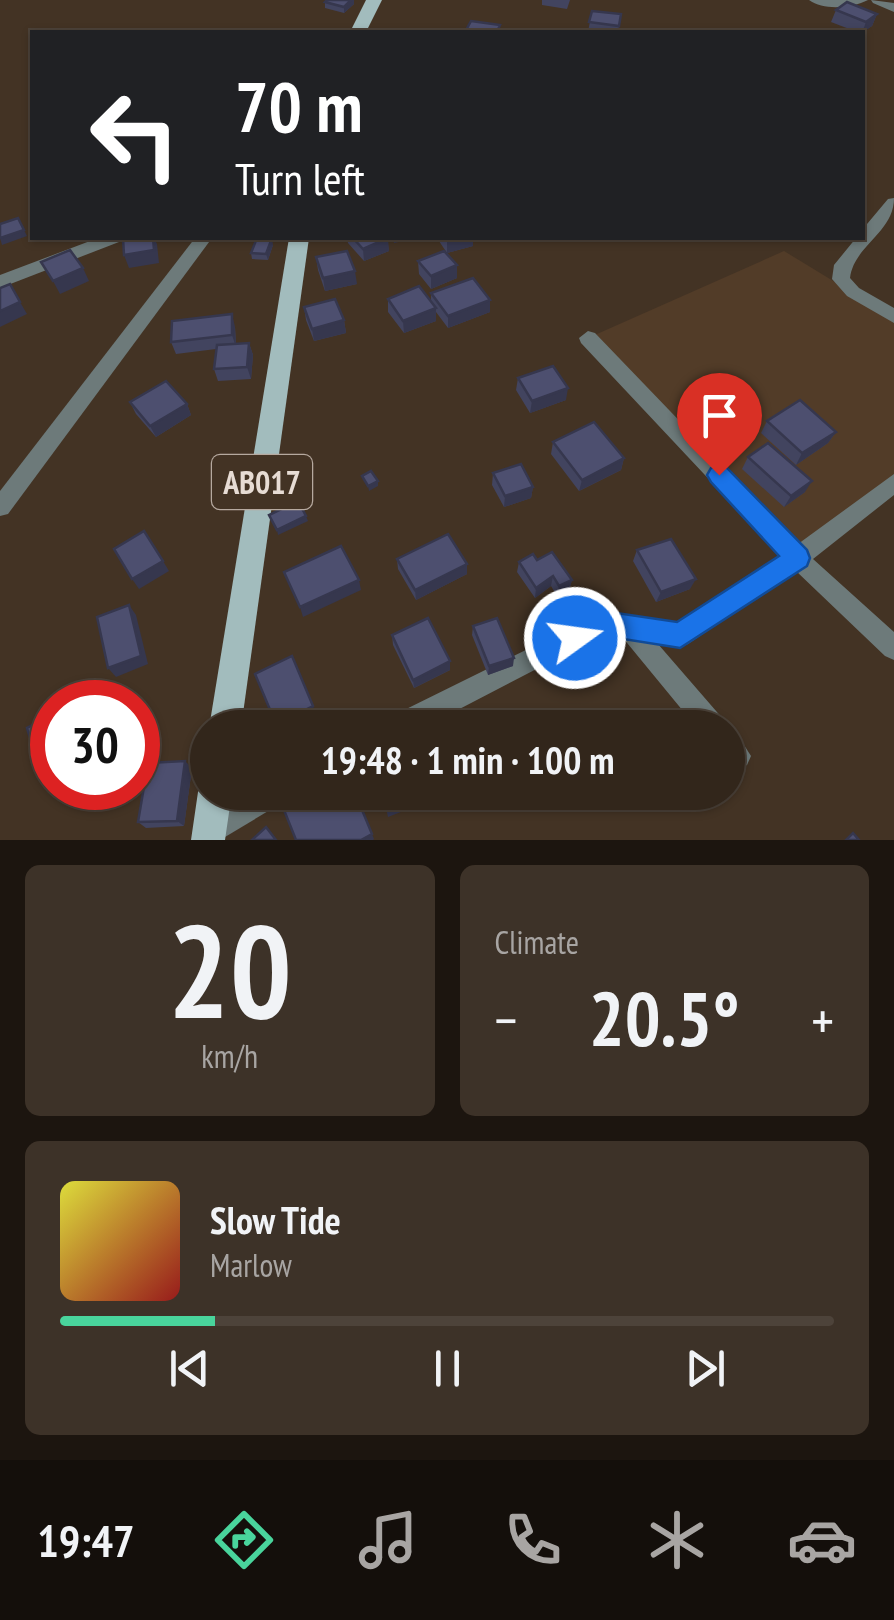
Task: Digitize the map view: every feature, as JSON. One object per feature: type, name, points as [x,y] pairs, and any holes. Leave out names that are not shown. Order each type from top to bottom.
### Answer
[{"type":"main road","points":[[359,30],[374,0]]},
{"type":"main road","name":"AB017","points":[[228,710],[299,240]]},
{"type":"main road","points":[[209,835],[213,810]]},
{"type":"street","points":[[814,0],[823,4],[862,0]]},
{"type":"street","points":[[877,0],[894,8]]},
{"type":"street","points":[[865,238],[894,203]]},
{"type":"street","points":[[0,282],[108,240]]},
{"type":"street","points":[[0,507],[202,240]]},
{"type":"street","points":[[863,240],[843,264],[841,279],[853,292],[894,316]]},
{"type":"street","points":[[588,338],[798,558],[894,648]]},
{"type":"street","points":[[432,710],[603,624],[680,636],[798,558],[894,483]]},
{"type":"street","points":[[630,628],[699,710]]},
{"type":"street","points":[[209,835],[248,810]]},
{"type":"shaded area","points":[[784,251],[894,318],[894,483],[797,558],[588,338]]},
{"type":"building","points":[[327,0],[351,0],[344,7]]},
{"type":"building","points":[[847,2],[877,14],[866,22],[836,10]]},
{"type":"building","points":[[592,11],[621,14],[619,26],[589,22]]},
{"type":"building","points":[[471,21],[500,25],[498,30],[466,30]]},
{"type":"building","points":[[18,218],[24,230],[0,238],[0,224]]},
{"type":"building","points":[[123,240],[153,240],[154,250],[124,255]]},
{"type":"building","points":[[256,240],[271,240],[266,254],[251,253]]},
{"type":"building","points":[[355,240],[383,240],[363,249]]},
{"type":"building","points":[[70,250],[83,268],[53,281],[41,262]]},
{"type":"building","points":[[347,251],[355,271],[323,278],[316,257]]},
{"type":"building","points":[[444,251],[457,265],[431,276],[418,261]]},
{"type":"building","points":[[473,278],[490,300],[448,316],[431,293]]},
{"type":"building","points":[[10,284],[20,302],[0,311],[0,288]]},
{"type":"building","points":[[419,286],[436,308],[403,321],[388,299]]},
{"type":"building","points":[[335,299],[344,320],[312,329],[304,307]]},
{"type":"building","points":[[232,314],[232,335],[171,342],[172,321]]},
{"type":"building","points":[[249,343],[247,367],[214,369],[217,345]]},
{"type":"building","points":[[553,366],[568,388],[532,401],[518,378]]},
{"type":"building","points":[[166,381],[187,404],[150,426],[130,402]]},
{"type":"building","points":[[800,400],[836,432],[802,453],[767,421]]},
{"type":"building","points":[[594,422],[624,458],[582,480],[553,442]]},
{"type":"building","points":[[768,443],[812,481],[791,496],[748,457]]},
{"type":"building","points":[[521,464],[533,487],[505,496],[493,473]]},
{"type":"building","points":[[371,471],[378,481],[368,486],[362,476]]},
{"type":"building","points":[[298,501],[306,516],[277,530],[269,515]]},
{"type":"building","points":[[144,531],[163,561],[132,579],[114,549]]},
{"type":"building","points":[[448,534],[467,564],[415,590],[397,559]]},
{"type":"building","points":[[671,539],[696,579],[661,592],[637,550]]},
{"type":"building","points":[[341,546],[359,580],[300,607],[284,572]]},
{"type":"building","points":[[552,552],[572,580],[559,586],[553,576],[536,588],[519,562],[533,554],[537,560]]},
{"type":"building","points":[[129,605],[141,656],[108,668],[97,617]]},
{"type":"building","points":[[428,618],[450,661],[413,680],[392,635]]},
{"type":"building","points":[[497,618],[514,658],[489,666],[473,626]]},
{"type":"building","points":[[292,656],[313,706],[305,710],[270,710],[255,674]]},
{"type":"building","points":[[185,761],[177,821],[138,822],[140,810],[160,810],[160,762]]},
{"type":"building","points":[[284,810],[362,810],[372,834],[361,840],[296,840]]},
{"type":"building","points":[[266,827],[276,840],[252,840]]},
{"type":"route","points":[[575,638],[603,624],[680,636],[798,558],[719,475]]}]
